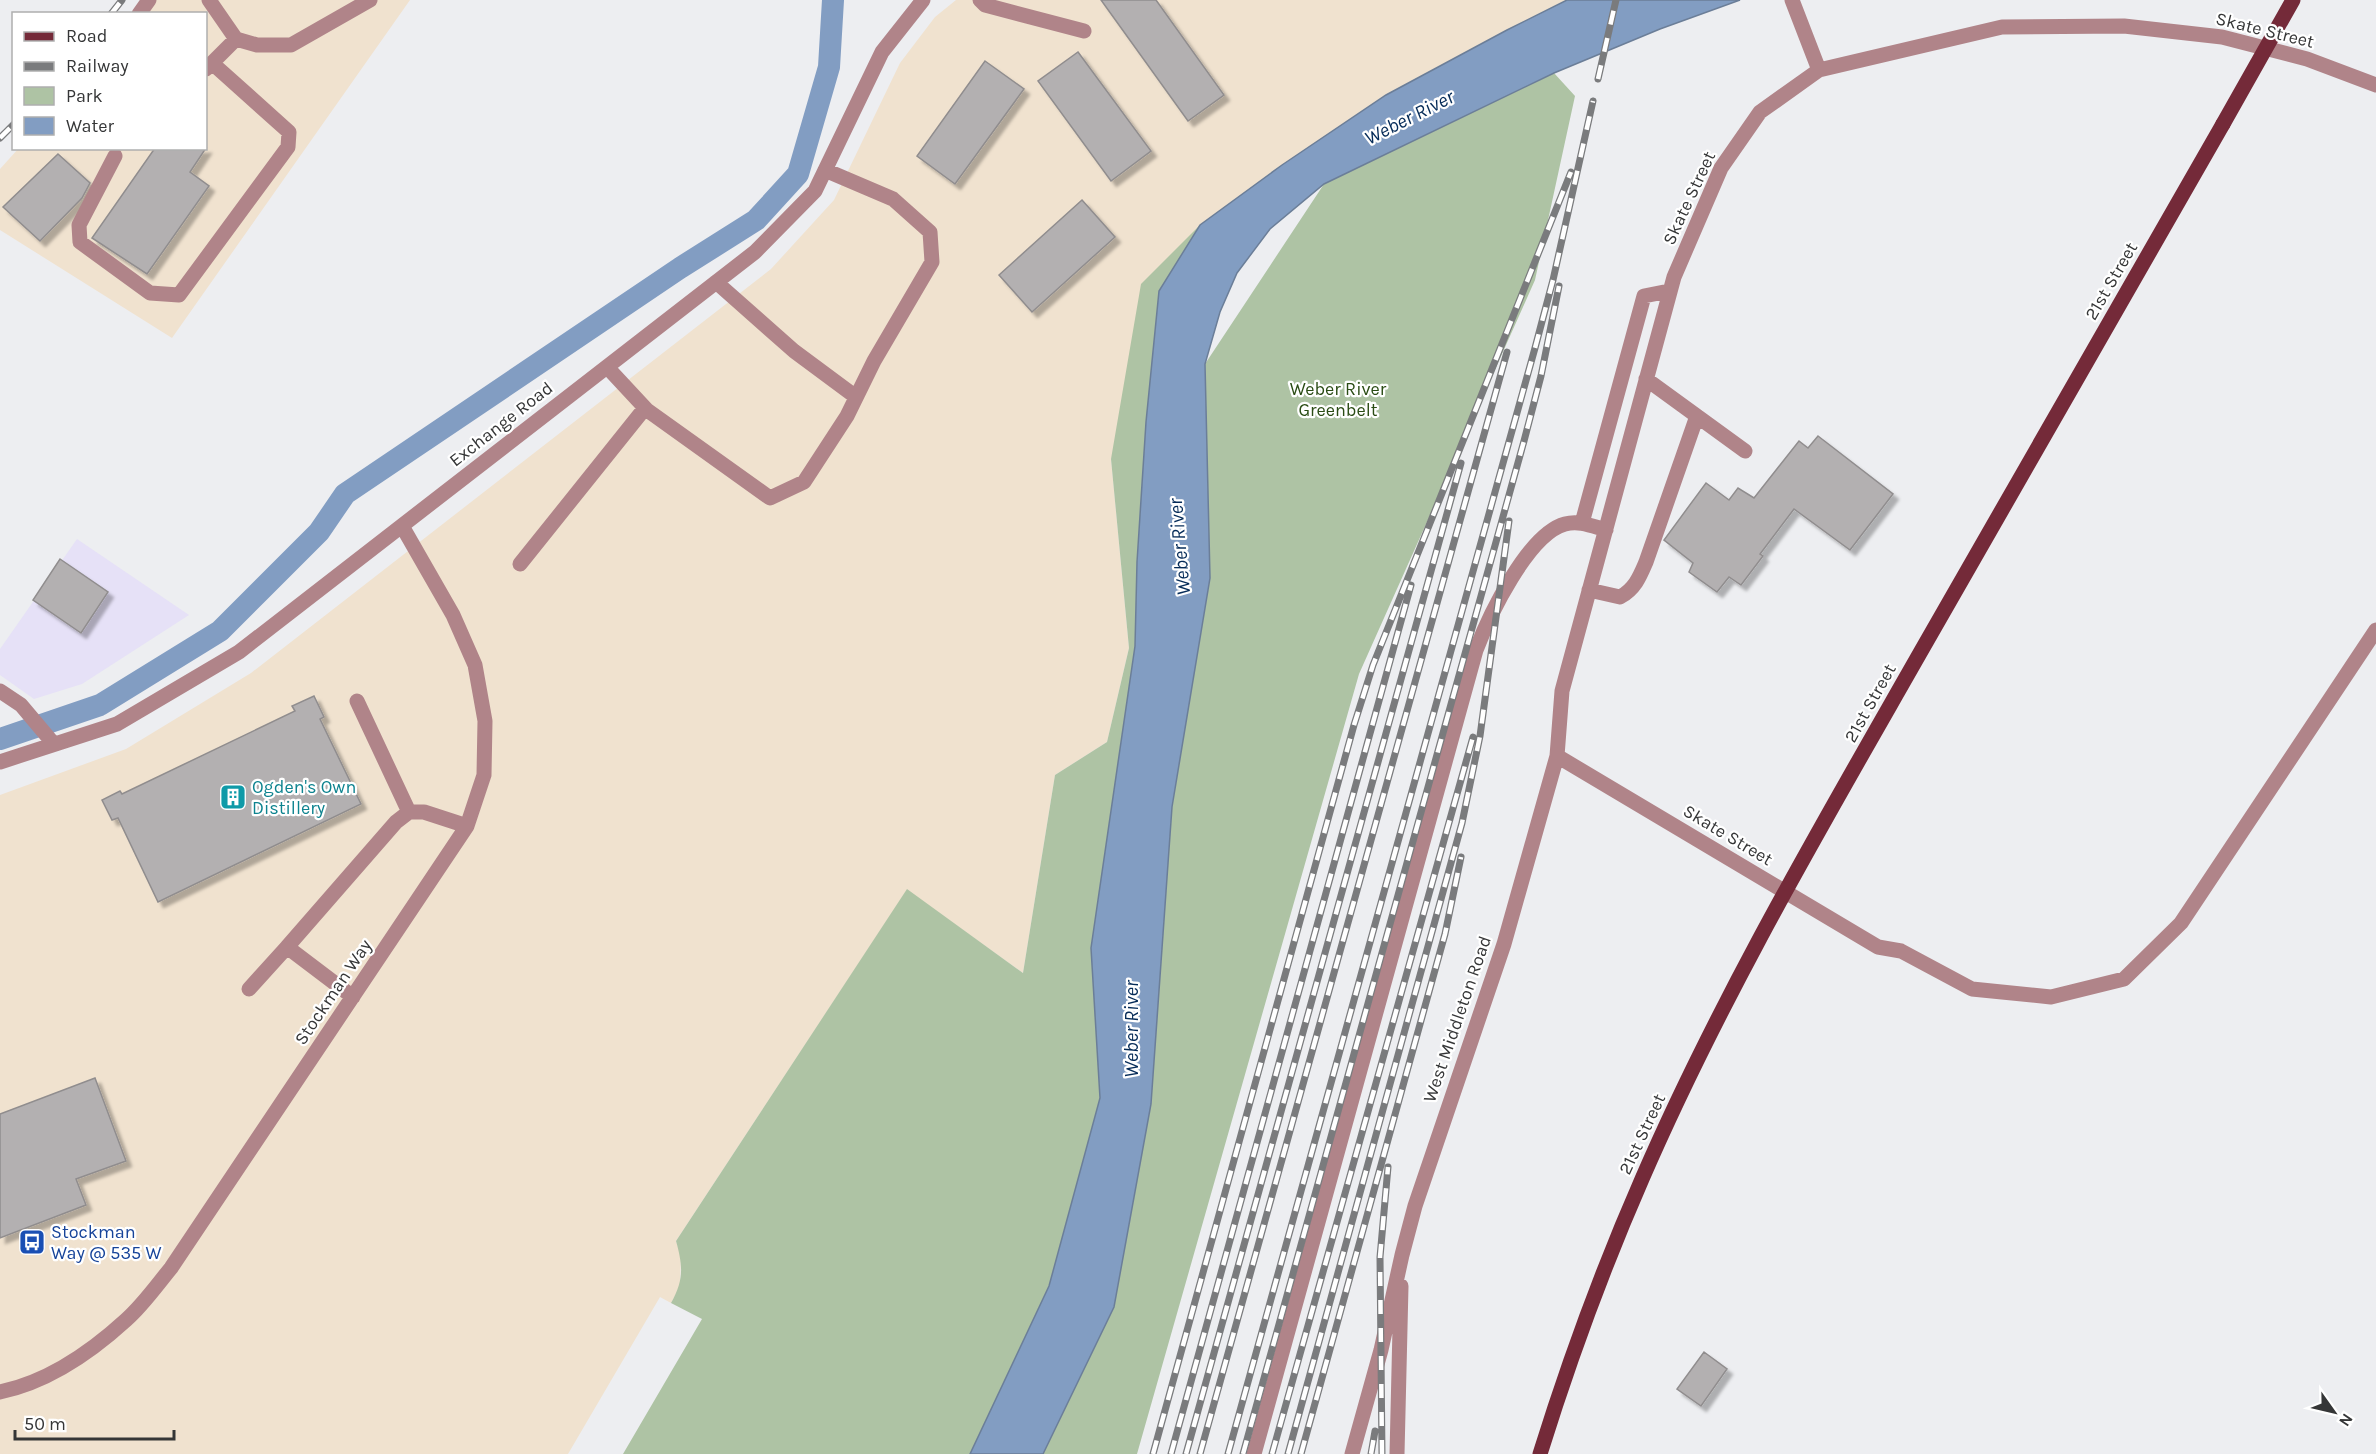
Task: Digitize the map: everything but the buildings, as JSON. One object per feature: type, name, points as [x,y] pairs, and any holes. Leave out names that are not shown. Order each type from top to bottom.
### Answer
[{"type":"main road","name":"21st Street","points":[[1540,1454],[1591,1306],[1642,1178],[1715,1027],[1786,892],[1889,708],[2293,0]]},
{"type":"street","points":[[140,12],[149,0]]},
{"type":"street","points":[[210,0],[236,39],[257,45],[291,45],[370,0]]},
{"type":"street","name":"Exchange Road","points":[[0,762],[117,724],[239,652],[755,252],[815,191],[882,52],[923,0]]},
{"type":"street","points":[[980,0],[985,5],[1084,31]]},
{"type":"street","points":[[1792,0],[1819,70]]},
{"type":"street","name":"Skate Street","points":[[1544,795],[1557,756],[1562,691],[1669,291],[1721,168],[1760,111],[1819,70],[2002,27],[2124,26],[2222,37],[2307,59],[2376,85]]},
{"type":"street","points":[[114,151],[79,225],[80,242],[150,293],[178,295],[288,147],[289,132],[209,66],[236,39]]},
{"type":"street","points":[[607,367],[645,408],[770,498],[804,482],[847,416],[874,361],[932,262],[930,232],[893,200],[825,170]]},
{"type":"street","points":[[716,282],[794,351],[856,398]]},
{"type":"street","points":[[1582,523],[1644,296],[1669,291]]},
{"type":"street","points":[[1646,379],[1745,451]]},
{"type":"street","points":[[520,564],[645,408]]},
{"type":"street","points":[[1589,590],[1620,597],[1629,592],[1636,582],[1646,561],[1697,416]]},
{"type":"street","points":[[1254,1454],[1476,650],[1498,601],[1535,545],[1554,529],[1564,524],[1582,523],[1606,530]]},
{"type":"street","name":"Stockman Way","points":[[0,1392],[18,1389],[74,1362],[128,1319],[171,1268],[467,826],[484,776],[485,721],[475,666],[453,615],[402,525]]},
{"type":"street","name":"Skate Street","points":[[1557,756],[1878,948],[1901,951],[1972,989],[2051,997],[2124,979],[2181,923],[2376,630]]},
{"type":"street","points":[[0,691],[21,705],[53,743]]},
{"type":"street","points":[[357,701],[409,812]]},
{"type":"street","name":"West Middleton Road","points":[[1352,1454],[1381,1350],[1402,1255],[1431,1158],[1504,944],[1544,795]]},
{"type":"street","points":[[249,989],[396,822],[409,812],[424,812],[467,826]]},
{"type":"street","points":[[287,947],[353,997]]},
{"type":"street","name":"West Middleton Road","points":[[1397,1454],[1402,1255]]},
{"type":"shaded area","points":[[149,0],[410,0],[172,338],[0,230],[0,169],[17,150],[207,150],[207,12],[138,12]]},
{"type":"shaded area","points":[[956,0],[1567,0],[1507,30],[1282,165],[1111,459],[1129,648],[1107,742],[1055,775],[1023,973],[907,890],[676,1241],[681,1256],[680,1287],[671,1303],[660,1297],[568,1454],[0,1454],[0,795],[126,749],[251,673],[771,269],[834,200],[900,63],[935,17]]},
{"type":"shaded area","points":[[77,539],[189,615],[82,684],[34,699],[0,675],[0,649]]},
{"type":"green space","name":"Weber River Greenbelt","points":[[1554,73],[1575,96],[1535,280],[1359,674],[1137,1454],[1043,1454],[1114,1307],[1151,1104],[1172,807],[1210,578],[1205,364],[1324,184]]},
{"type":"green space","points":[[1200,225],[1159,291],[1146,422],[1137,562],[1135,646],[1091,948],[1100,1098],[1049,1286],[970,1454],[623,1454],[702,1319],[671,1303],[681,1273],[676,1241],[907,889],[1023,973],[1055,775],[1107,742],[1129,648],[1111,459],[1141,284]]},
{"type":"water","name":"Weber River","points":[[1567,0],[1740,0],[1660,29],[1554,73],[1324,184],[1270,229],[1237,273],[1220,312],[1205,364],[1210,578],[1172,807],[1151,1104],[1114,1307],[1043,1454],[970,1454],[1049,1286],[1100,1098],[1091,948],[1135,646],[1137,562],[1146,422],[1159,291],[1200,225],[1282,165],[1386,95]]},
{"type":"waterway","points":[[0,739],[100,705],[220,631],[319,532],[345,494],[680,268],[756,220],[798,174],[829,67],[833,0]]},
{"type":"railway","points":[[113,12],[122,0]]},
{"type":"railway","points":[[1598,79],[1616,0]]},
{"type":"railway","points":[[1228,1454],[1535,348],[1553,280],[1593,101]]},
{"type":"railway","points":[[0,138],[12,126]]},
{"type":"railway","points":[[1153,1454],[1354,725],[1373,665],[1571,172]]},
{"type":"railway","points":[[1243,1454],[1524,441],[1541,376],[1559,286]]},
{"type":"railway","points":[[1200,1454],[1507,352]]},
{"type":"railway","points":[[1186,1454],[1461,463]]},
{"type":"railway","points":[[1288,1454],[1462,823],[1480,736],[1509,521]]},
{"type":"railway","points":[[1171,1454],[1411,585]]},
{"type":"railway","points":[[1272,1454],[1473,737]]},
{"type":"railway","points":[[1301,1454],[1445,934],[1461,857]]},
{"type":"railway","points":[[1382,1454],[1380,1257],[1388,1167]]},
{"type":"railway","points":[[1371,1454],[1375,1431]]},
{"type":"place","name":"Ogden's Own Distillery","points":[[233,797]]},
{"type":"place","name":"Stockman Way @ 535 W","points":[[32,1242]]}]
